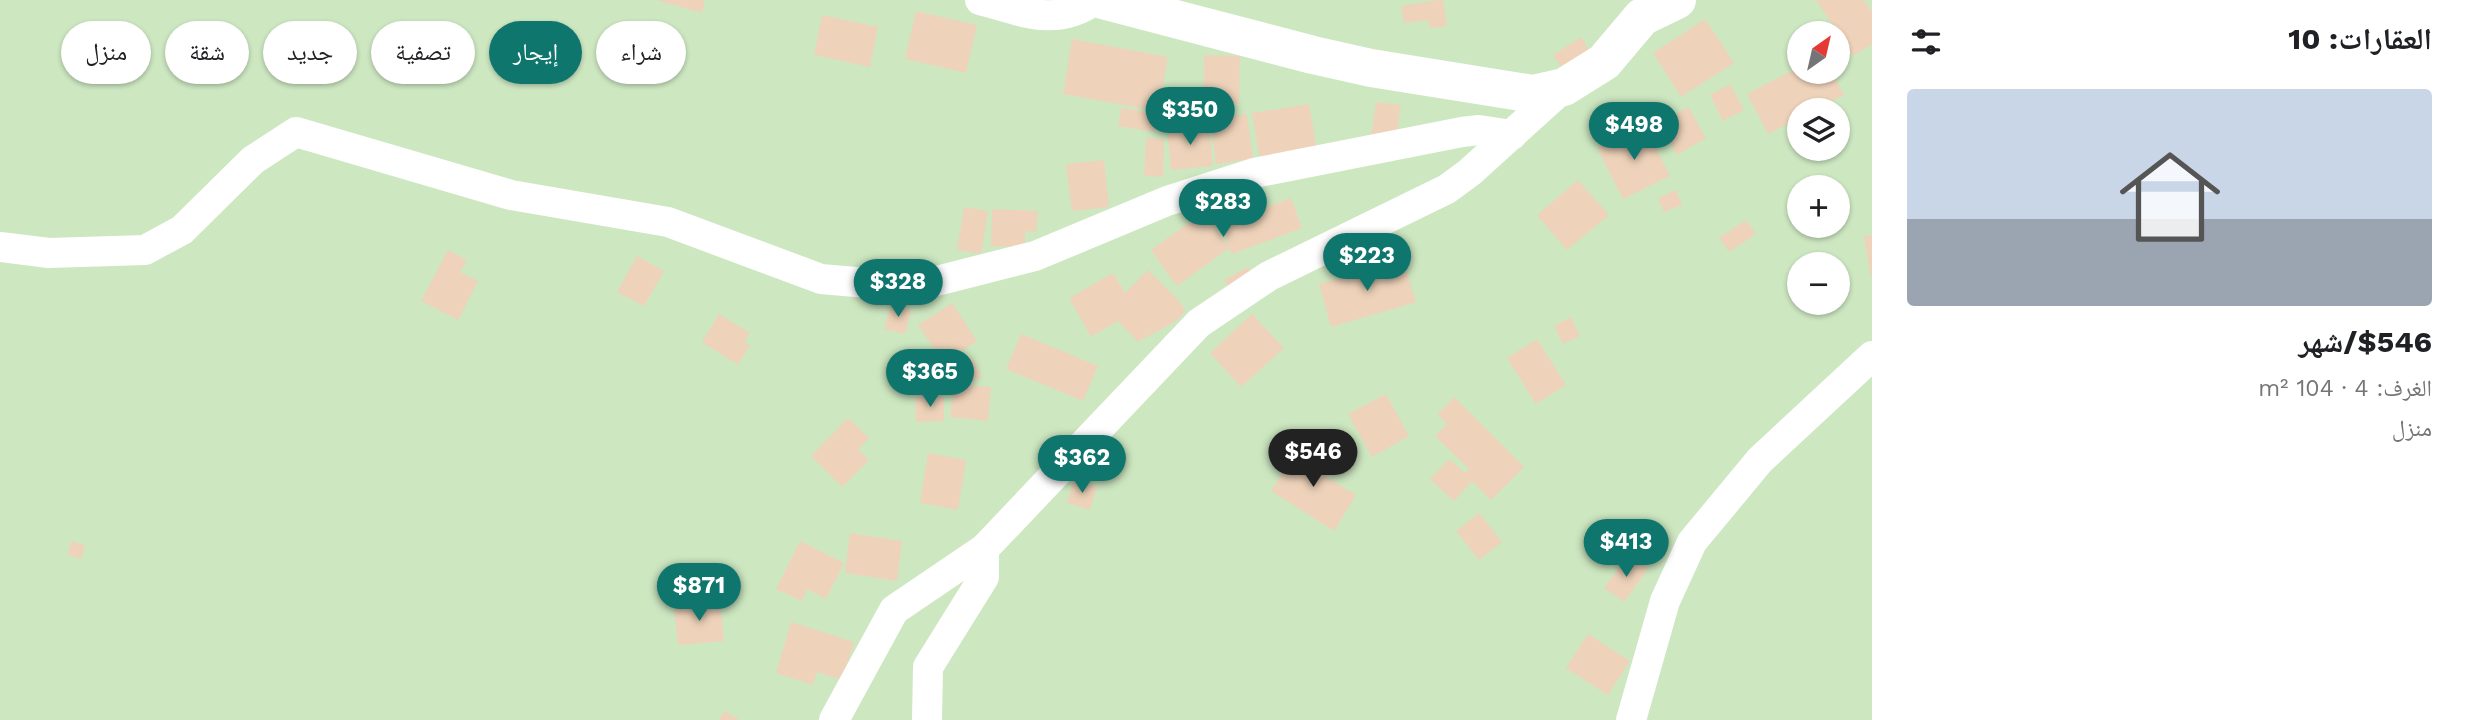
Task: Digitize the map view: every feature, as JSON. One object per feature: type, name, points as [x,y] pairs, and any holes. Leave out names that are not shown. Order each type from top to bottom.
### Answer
[{"type":"main road","points":[[1103,0],[1371,68],[1533,94],[1564,87],[1604,62],[1642,17],[1677,0]]},
{"type":"street","points":[[979,0],[1049,16],[1071,13],[1095,0]]},
{"type":"street","points":[[834,720],[894,610],[984,550],[1199,323],[1269,276],[1447,189],[1470,173],[1564,87]]},
{"type":"street","points":[[0,247],[49,253],[145,250],[183,230],[253,160],[296,132],[511,195],[668,222],[821,279],[913,287],[1035,256],[1167,201],[1254,173],[1462,132],[1479,130],[1512,135]]},
{"type":"street","points":[[1631,720],[1665,600],[1692,541],[1760,460],[1872,356]]},
{"type":"street","points":[[927,720],[928,667],[984,577],[984,550]]},
{"type":"green space","points":[[0,0],[1872,0],[1872,720],[0,720]]},
{"type":"building","points":[[656,0],[705,0],[702,13]]},
{"type":"building","points":[[1443,0],[1447,26],[1430,28],[1428,20],[1404,23],[1401,6]]},
{"type":"building","points":[[1816,0],[1864,0],[1872,12],[1872,44],[1853,56],[1850,51],[1850,21],[1830,21]]},
{"type":"building","points":[[916,11],[977,25],[966,73],[905,59]]},
{"type":"building","points":[[822,15],[878,27],[870,67],[814,55]]},
{"type":"building","points":[[1705,19],[1734,63],[1681,97],[1653,53]]},
{"type":"building","points":[[1581,37],[1591,53],[1564,71],[1553,55]]},
{"type":"building","points":[[1072,39],[1168,57],[1158,111],[1063,94]]},
{"type":"building","points":[[1204,55],[1240,56],[1239,104],[1203,103]]},
{"type":"building","points":[[1787,73],[1787,84],[1838,84],[1844,95],[1838,98],[1787,98],[1787,124],[1768,134],[1747,94]]},
{"type":"building","points":[[1730,84],[1744,110],[1723,121],[1710,95]]},
{"type":"building","points":[[1376,102],[1401,105],[1396,139],[1371,136]]},
{"type":"building","points":[[1309,104],[1317,150],[1260,159],[1252,113]]},
{"type":"building","points":[[1688,107],[1706,138],[1677,155],[1659,124]]},
{"type":"building","points":[[1121,108],[1157,113],[1154,132],[1118,126]]},
{"type":"building","points":[[1247,114],[1253,159],[1216,164],[1210,119]]},
{"type":"building","points":[[1209,124],[1213,166],[1171,170],[1167,127]]},
{"type":"building","points":[[1644,125],[1670,176],[1623,199],[1597,148]]},
{"type":"building","points":[[1146,138],[1164,139],[1163,177],[1144,176]]},
{"type":"building","points":[[1104,160],[1109,207],[1072,211],[1066,164]]},
{"type":"building","points":[[1578,180],[1609,215],[1567,250],[1537,215]]},
{"type":"building","points":[[1676,190],[1682,205],[1664,212],[1658,198]]},
{"type":"building","points":[[1291,198],[1302,228],[1232,254],[1229,248],[1177,286],[1151,250],[1204,212],[1229,247],[1221,224]]},
{"type":"building","points":[[964,207],[988,211],[981,254],[957,250]]},
{"type":"building","points":[[992,209],[1038,211],[1036,232],[1025,231],[1025,247],[991,246]]},
{"type":"building","points":[[1746,220],[1756,234],[1729,252],[1719,238]]},
{"type":"building","points":[[1872,235],[1872,277],[1871,277],[1864,236]]},
{"type":"building","points":[[448,250],[467,260],[460,272],[478,281],[458,320],[421,301]]},
{"type":"building","points":[[637,256],[664,271],[644,306],[617,292]]},
{"type":"building","points":[[1403,260],[1416,302],[1331,327],[1319,284]]},
{"type":"building","points":[[1248,267],[1253,276],[1229,289],[1224,280]]},
{"type":"building","points":[[1148,270],[1181,303],[1185,311],[1176,321],[1138,342],[1118,321],[1092,336],[1069,298],[1113,273],[1125,293]]},
{"type":"building","points":[[952,303],[977,341],[944,363],[918,325]]},
{"type":"building","points":[[891,304],[911,310],[905,334],[884,329]]},
{"type":"building","points":[[719,314],[750,333],[744,342],[750,345],[738,365],[702,342]]},
{"type":"building","points":[[1252,314],[1284,348],[1241,387],[1210,353]]},
{"type":"building","points":[[1571,317],[1580,336],[1563,344],[1554,326]]},
{"type":"building","points":[[1021,334],[1098,366],[1083,401],[1006,369]]},
{"type":"building","points":[[1537,339],[1566,385],[1536,404],[1507,358]]},
{"type":"building","points":[[972,357],[982,377],[966,385],[991,387],[988,421],[950,417],[953,391],[943,372]]},
{"type":"building","points":[[938,376],[938,394],[915,395],[914,377]]},
{"type":"building","points":[[1386,394],[1409,436],[1372,457],[1348,414]]},
{"type":"building","points":[[915,397],[944,397],[944,421],[916,422]]},
{"type":"building","points":[[1454,397],[1524,467],[1491,500],[1472,481],[1454,501],[1430,479],[1449,459],[1465,473],[1469,469],[1435,436],[1447,424],[1438,414]]},
{"type":"building","points":[[848,418],[869,438],[858,449],[869,460],[842,487],[811,456]]},
{"type":"building","points":[[1302,442],[1323,455],[1314,469],[1356,495],[1334,531],[1271,491]]},
{"type":"building","points":[[928,453],[966,460],[958,510],[920,503]]},
{"type":"building","points":[[1074,480],[1097,487],[1090,510],[1067,503]]},
{"type":"building","points":[[1479,513],[1502,542],[1479,560],[1456,531]]},
{"type":"building","points":[[850,533],[902,541],[897,581],[845,573]]},
{"type":"building","points":[[72,541],[85,545],[81,559],[67,554]]},
{"type":"building","points":[[800,541],[844,563],[826,599],[807,589],[802,601],[776,589]]},
{"type":"building","points":[[1629,555],[1648,569],[1624,602],[1604,588]]},
{"type":"building","points":[[720,602],[724,641],[678,645],[674,606]]},
{"type":"building","points":[[791,622],[854,642],[842,680],[817,672],[813,685],[776,673]]},
{"type":"building","points":[[1588,634],[1630,661],[1608,695],[1566,668]]},
{"type":"building","points":[[724,711],[738,718],[737,720],[719,720]]}]
